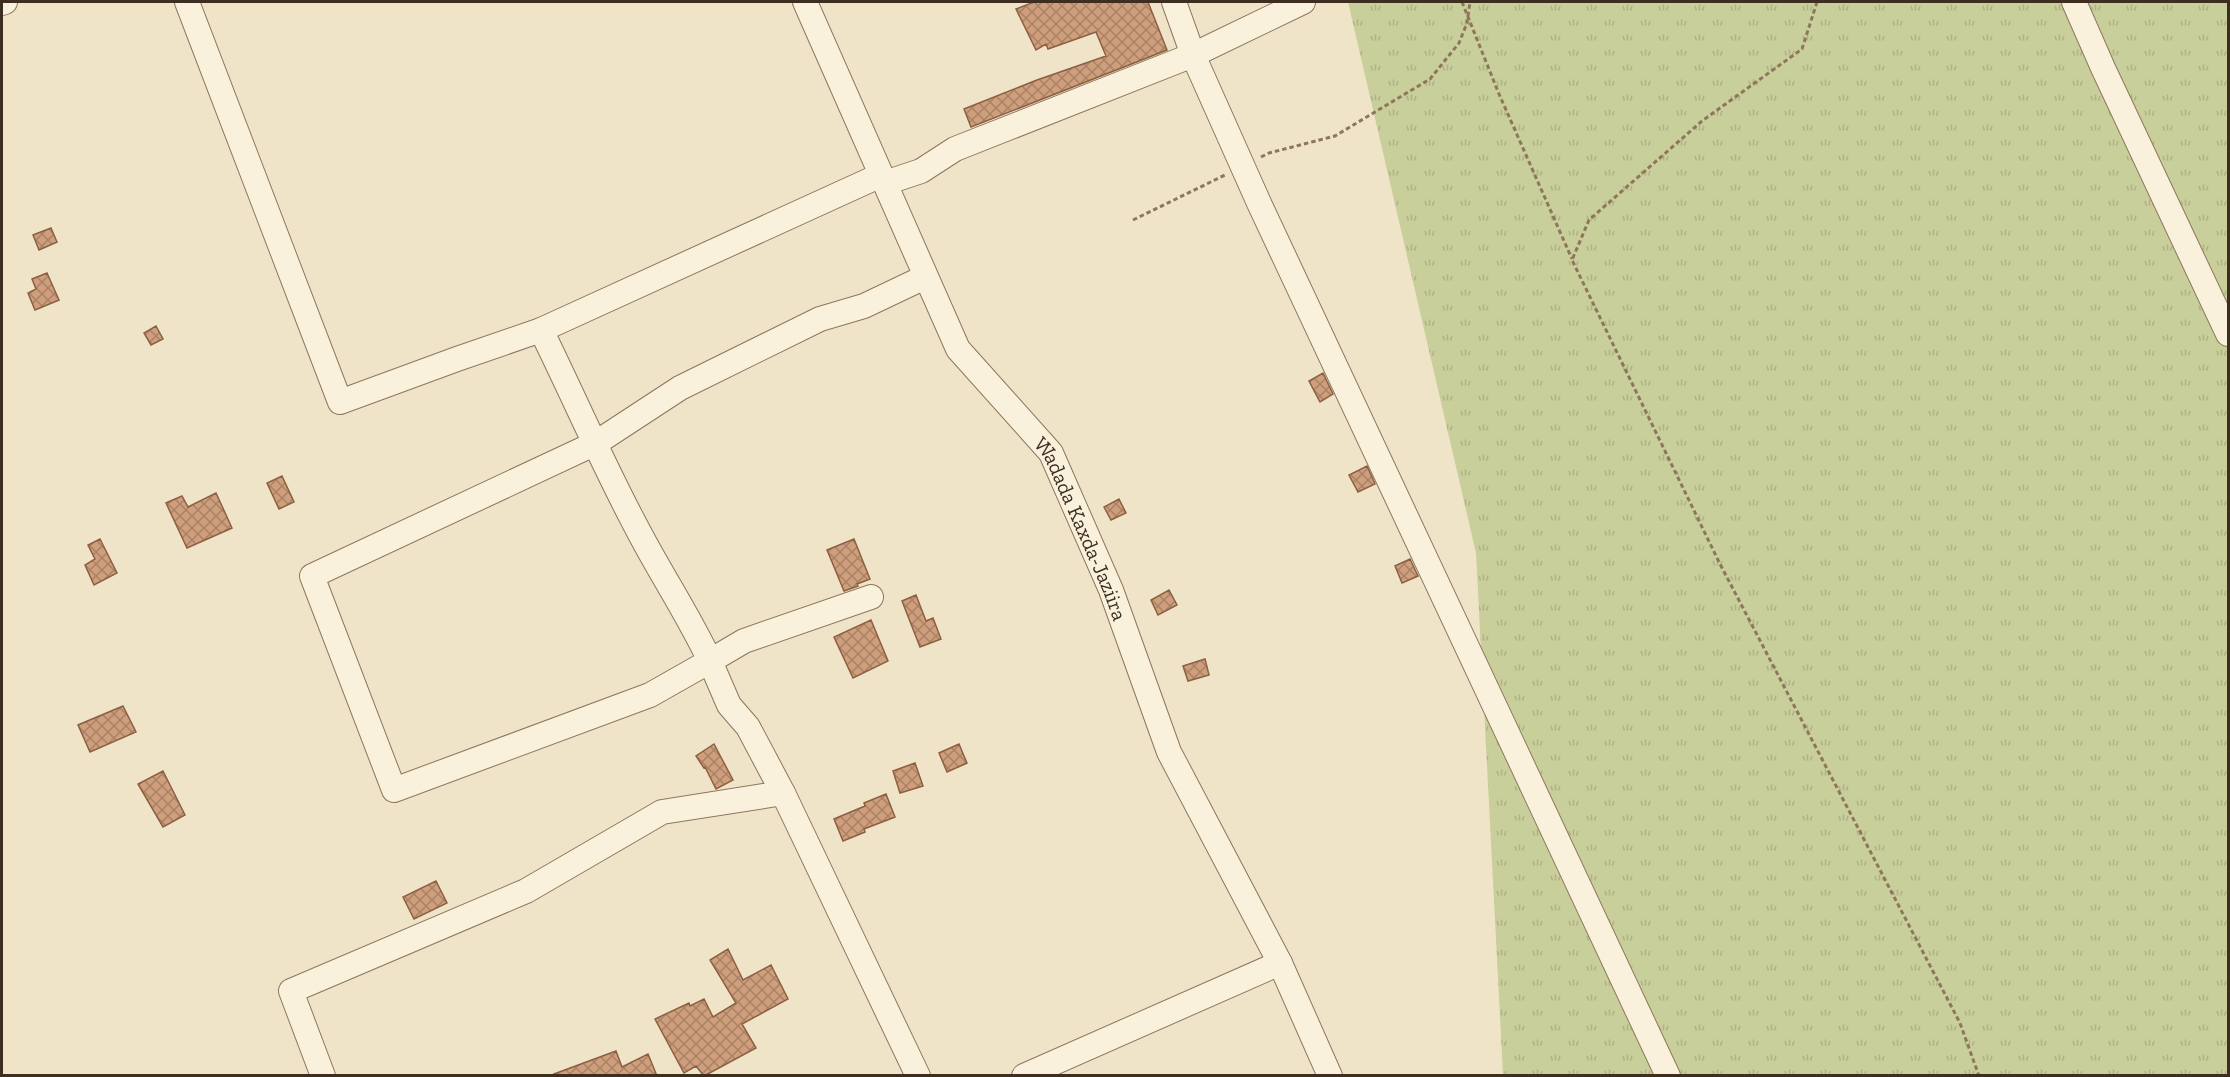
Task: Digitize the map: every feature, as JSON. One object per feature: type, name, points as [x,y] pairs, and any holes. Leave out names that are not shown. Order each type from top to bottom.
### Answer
[{"type":"street","points":[[187,2],[340,402],[541,330],[883,179],[921,171],[955,149],[1193,55],[1303,2]]},
{"type":"street","name":"Wadada Kaxda-Jaziira","points":[[805,2],[958,349],[1051,453],[1111,590],[1169,752],[1280,963],[1330,1076]]},
{"type":"street","points":[[1174,2],[1193,55],[1243,166],[1668,1076]]},
{"type":"street","points":[[2074,2],[2229,334]]},
{"type":"street","points":[[871,597],[744,641],[650,695],[394,790],[312,576],[596,443],[680,388],[819,319],[864,306],[925,277]]},
{"type":"street","points":[[541,330],[639,532],[692,622],[729,705],[748,727],[783,793],[918,1076]]},
{"type":"street","points":[[323,1076],[291,991],[525,891],[662,812],[783,793]]},
{"type":"street","points":[[1024,1076],[1280,963]]},
{"type":"path","points":[[1462,2],[1499,94],[1572,260],[1720,564],[1960,1023],[1979,1076]]},
{"type":"path","points":[[1133,220],[1269,153],[1335,136],[1430,79],[1458,43],[1468,16],[1470,2]]},
{"type":"path","points":[[1572,260],[1589,220],[1702,121],[1802,50],[1817,2]]},
{"type":"green space","points":[[1348,2],[2228,2],[2228,1075],[1503,1075],[1476,553]]},
{"type":"building","points":[[1034,2],[1148,2],[1167,50],[971,127],[964,109],[1106,56],[1096,32],[1048,49],[1046,44],[1036,50],[1016,9]]},
{"type":"building","points":[[51,228],[57,242],[39,250],[33,235]]},
{"type":"building","points":[[47,273],[59,300],[35,310],[28,293],[36,289],[32,279]]},
{"type":"building","points":[[156,326],[163,339],[151,345],[144,333]]},
{"type":"building","points":[[1323,373],[1333,394],[1320,402],[1309,381]]},
{"type":"building","points":[[1367,466],[1375,484],[1358,492],[1349,475]]},
{"type":"building","points":[[282,476],[294,502],[279,509],[267,483]]},
{"type":"building","points":[[216,493],[232,528],[187,548],[166,503],[182,496],[188,507]]},
{"type":"building","points":[[1119,499],[1126,513],[1111,520],[1104,507]]},
{"type":"building","points":[[100,539],[117,573],[94,585],[85,565],[95,559],[88,545]]},
{"type":"building","points":[[854,539],[870,579],[844,591],[827,550]]},
{"type":"building","points":[[1410,559],[1418,576],[1402,583],[1395,566]]},
{"type":"building","points":[[1169,590],[1177,605],[1158,615],[1151,600]]},
{"type":"building","points":[[916,595],[926,621],[933,618],[941,639],[920,647],[902,601]]},
{"type":"building","points":[[871,620],[888,661],[853,678],[834,637]]},
{"type":"building","points":[[1205,659],[1209,675],[1188,681],[1183,666]]},
{"type":"building","points":[[123,706],[136,732],[90,752],[78,725]]},
{"type":"building","points":[[714,744],[733,780],[716,789],[705,767],[696,756]]},
{"type":"building","points":[[959,744],[967,763],[947,772],[939,753]]},
{"type":"building","points":[[915,763],[923,786],[900,793],[893,771]]},
{"type":"building","points":[[163,771],[185,815],[163,827],[138,784]]},
{"type":"building","points":[[886,794],[895,817],[864,829],[865,832],[843,841],[834,819]]},
{"type":"building","points":[[436,881],[447,903],[414,919],[403,897]]},
{"type":"building","points":[[728,949],[743,980],[771,965],[788,999],[742,1024],[756,1048],[704,1076],[696,1066],[684,1073],[655,1019],[689,1003],[690,1006],[704,999],[713,1017],[736,1003],[710,960]]},
{"type":"building","points":[[616,1051],[622,1067],[648,1054],[657,1076],[555,1076],[554,1074]]}]
